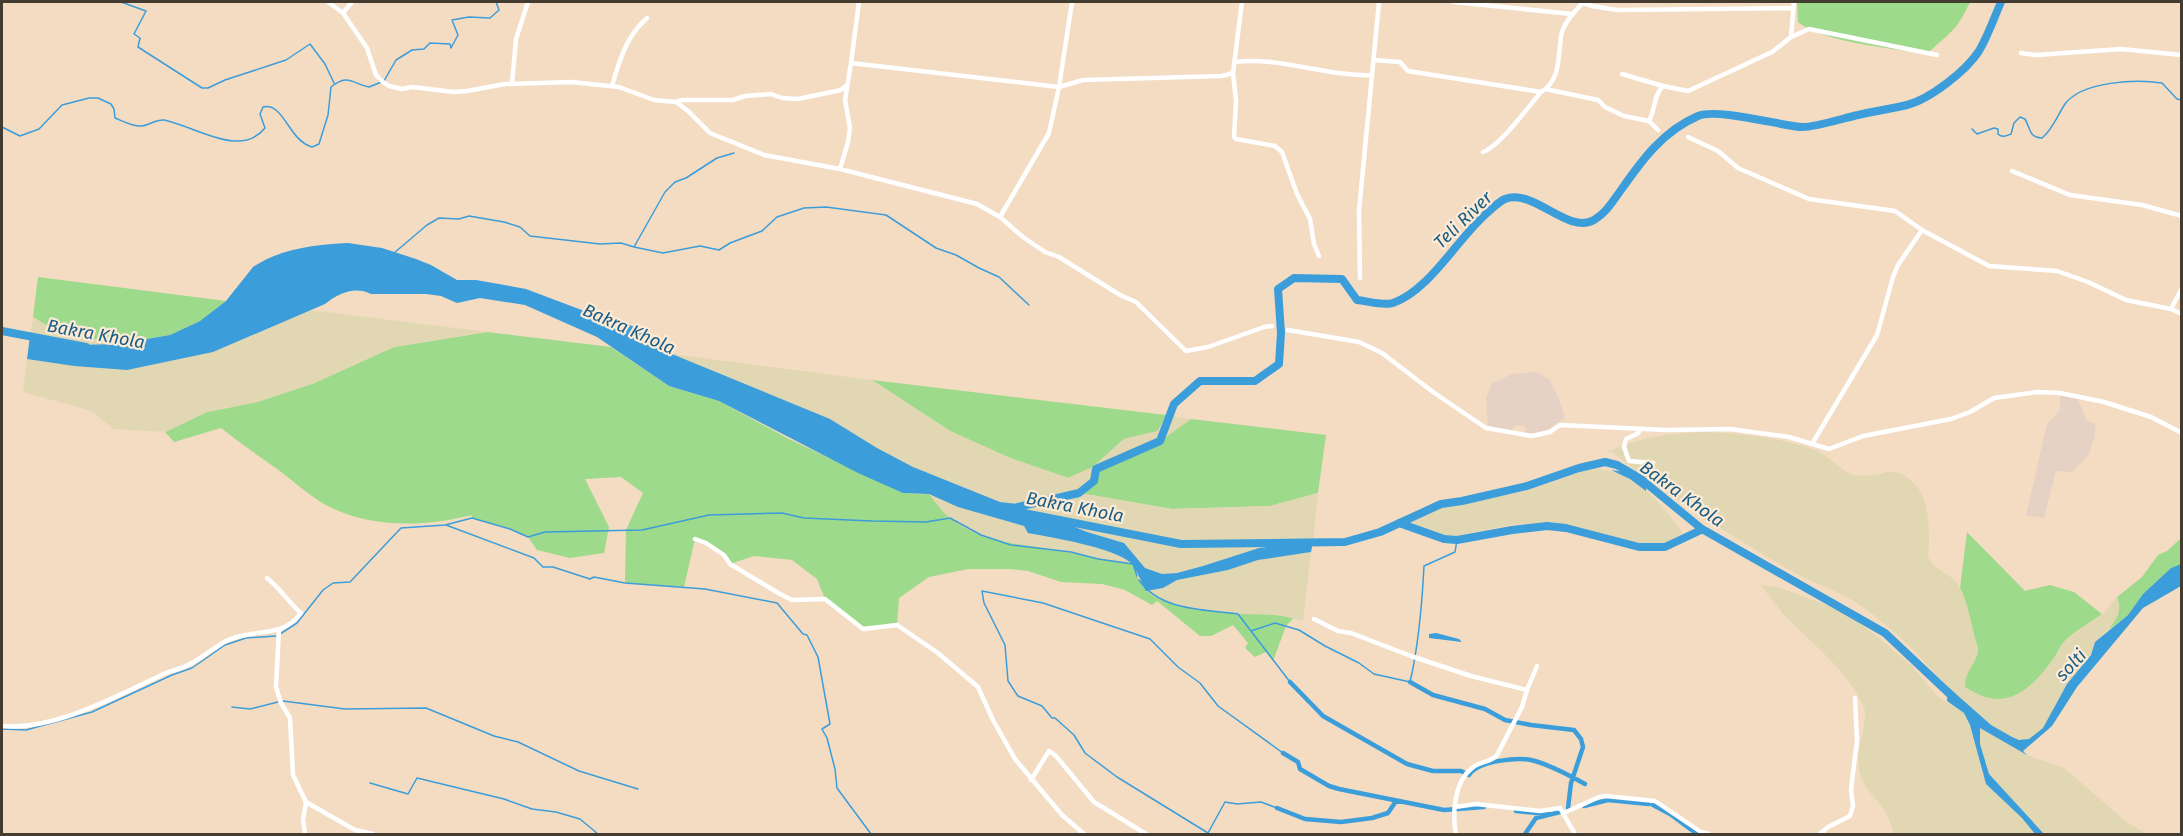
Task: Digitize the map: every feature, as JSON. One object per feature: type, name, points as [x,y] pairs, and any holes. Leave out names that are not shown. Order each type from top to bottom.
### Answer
[{"type":"street","points":[[328,2],[343,13],[368,48],[375,72],[381,81],[402,89],[412,87],[454,92],[512,84],[578,82],[612,86],[654,100],[676,102],[733,100],[745,96],[771,94],[798,99],[841,90],[846,86]]},
{"type":"street","points":[[343,13],[352,2]]},
{"type":"street","points":[[512,84],[516,39],[528,2]]},
{"type":"street","points":[[840,169],[850,128],[845,100],[846,86],[859,2]]},
{"type":"street","points":[[1000,217],[1049,133],[1059,87],[1072,2]]},
{"type":"street","points":[[1242,2],[1233,74],[1236,101],[1234,137],[1275,146],[1282,152],[1297,194],[1310,219],[1314,244],[1319,256]]},
{"type":"street","points":[[1360,278],[1359,211],[1379,2]]},
{"type":"street","points":[[1454,2],[1572,14]]},
{"type":"street","points":[[1483,152],[1492,147],[1508,131],[1557,70],[1562,31],[1572,14],[1583,2],[1593,6],[1617,9],[1652,10],[1793,8]]},
{"type":"street","points":[[1791,37],[1794,2]]},
{"type":"street","points":[[612,86],[630,38],[647,18]]},
{"type":"street","points":[[1622,74],[1688,91],[1772,52],[1791,37],[1809,29],[1937,55]]},
{"type":"street","points":[[2020,53],[2036,55],[2121,49],[2181,55]]},
{"type":"street","points":[[1374,60],[1400,62],[1408,71],[1595,99],[1605,107],[1624,116],[1649,121],[1658,130]]},
{"type":"street","points":[[1235,62],[1259,62],[1371,75]]},
{"type":"street","points":[[851,63],[1059,87],[1083,80],[1233,74]]},
{"type":"street","points":[[1649,121],[1654,111],[1658,90],[1663,86]]},
{"type":"street","points":[[676,102],[710,133],[774,158],[840,169],[976,204],[1000,217],[1036,246],[1090,274],[1114,291],[1136,302],[1186,351],[1208,347],[1272,326]]},
{"type":"street","points":[[1688,137],[1718,151],[1738,168],[1803,197],[1820,202],[1841,202],[1895,211],[1922,230],[1989,266],[2057,271],[2088,282],[2126,300],[2171,309],[2181,314]]},
{"type":"street","points":[[2012,171],[2070,195],[2142,205],[2181,216]]},
{"type":"street","points":[[1812,444],[1877,335],[1898,265],[1922,230]]},
{"type":"street","points":[[2171,309],[2181,288]]},
{"type":"street","points":[[1288,330],[1359,342],[1382,353],[1433,392],[1486,428],[1532,436],[1550,432],[1560,425],[1641,429],[1730,429],[1788,437],[1830,449],[1863,436],[1951,419],[1970,412],[1994,398],[2037,392],[2060,393],[2104,402],[2151,417],[2181,434]]},
{"type":"street","points":[[1641,429],[1637,434],[1626,439],[1624,447],[1629,461],[1653,463]]},
{"type":"street","points":[[695,539],[706,543],[724,555],[729,564],[792,600],[825,599],[863,629],[897,625],[912,633],[978,687],[1001,736],[1031,780],[1062,815],[1084,834]]},
{"type":"street","points":[[2,726],[19,727],[53,720],[188,665],[240,635],[279,630],[294,622],[301,613],[267,578]]},
{"type":"street","points":[[1314,619],[1338,631],[1351,633],[1448,668],[1527,690]]},
{"type":"street","points":[[279,630],[276,687],[281,703],[290,718],[293,774],[306,802],[303,820],[305,834]]},
{"type":"street","points":[[1456,834],[1457,805],[1464,779],[1472,767],[1492,761],[1497,755],[1522,707],[1538,666]]},
{"type":"street","points":[[1820,834],[1828,827],[1850,816],[1853,806],[1851,790],[1857,740],[1855,698]]},
{"type":"street","points":[[1031,780],[1049,752],[1056,756],[1094,802],[1146,834]]},
{"type":"street","points":[[1564,813],[1606,796],[1654,801],[1701,832],[1709,834]]},
{"type":"street","points":[[306,802],[355,830],[373,834]]},
{"type":"street","points":[[1457,805],[1486,805],[1540,811],[1560,808],[1575,834]]},
{"type":"shaded area","points":[[1537,372],[1550,380],[1565,418],[1545,431],[1525,435],[1526,428],[1523,425],[1514,426],[1512,431],[1488,426],[1486,398],[1492,383],[1512,374]]},
{"type":"shaded area","points":[[2060,393],[2077,397],[2087,421],[2096,424],[2094,438],[2089,455],[2072,472],[2056,471],[2044,518],[2026,515],[2047,424],[2060,410]]},
{"type":"green space","points":[[1797,2],[1970,2],[1955,28],[1933,49],[1924,54],[1876,47],[1823,35],[1798,22]]},
{"type":"green space","points":[[38,277],[226,301],[200,321],[170,335],[117,344],[57,332],[33,317]]},
{"type":"green space","points":[[487,332],[611,347],[669,386],[719,401],[789,439],[903,493],[929,494],[950,518],[1043,548],[1133,564],[1145,589],[1157,598],[1174,604],[1194,609],[1294,618],[1286,626],[1273,661],[1266,652],[1255,657],[1245,648],[1248,643],[1233,625],[1211,636],[1200,636],[1157,601],[1152,605],[1125,590],[1102,584],[1061,582],[1028,571],[968,569],[929,577],[899,598],[897,625],[863,629],[825,599],[817,579],[792,560],[754,556],[730,564],[724,555],[695,539],[684,587],[625,583],[626,530],[643,493],[621,477],[585,479],[609,527],[604,553],[570,558],[537,550],[528,537],[472,518],[472,515],[416,523],[378,522],[360,518],[324,504],[221,428],[174,442],[165,432],[207,412],[257,402],[312,384],[394,347]]},
{"type":"green space","points":[[872,380],[1166,415],[1158,431],[1124,439],[1093,467],[1068,478],[1010,458],[950,431]]},
{"type":"green space","points":[[1191,419],[1326,435],[1318,493],[1270,506],[1172,509],[1079,493],[1094,481],[1096,469],[1160,441]]},
{"type":"green space","points":[[1967,532],[2025,591],[2050,585],[2074,592],[2102,614],[2062,644],[2036,681],[2026,689],[2004,699],[1992,699],[1979,695],[1965,687],[1966,677],[1976,658],[1978,648],[1960,588]]},
{"type":"green space","points":[[2181,538],[2181,564],[2171,568],[2143,594],[2128,615],[2107,631],[2117,616],[2117,597],[2142,577],[2158,555],[2167,551]]},
{"type":"sand","points":[[310,310],[487,332],[394,347],[312,384],[257,402],[207,412],[165,432],[113,429],[92,411],[23,392],[27,359],[74,366],[127,370],[213,352]]},
{"type":"sand","points":[[33,317],[57,332],[117,344],[76,346],[30,336]]},
{"type":"sand","points":[[672,354],[872,380],[950,431],[1010,458],[1068,478],[1093,467],[1124,439],[1158,431],[1166,415],[1191,419],[1160,441],[1096,469],[1094,481],[1080,493],[1172,509],[1270,506],[1318,493],[1313,542],[1259,548],[1177,573],[1162,574],[1145,568],[1124,543],[1087,532],[1053,518],[1019,511],[1026,505],[1000,502],[913,467],[830,419]]},
{"type":"sand","points":[[1705,432],[1748,435],[1790,442],[1817,451],[1851,474],[1866,476],[1895,472],[1909,479],[1918,488],[1926,507],[1929,560],[1954,579],[1967,606],[1978,648],[1976,658],[1966,677],[1965,687],[1979,695],[1992,699],[2004,699],[2015,695],[2035,681],[2065,641],[2101,615],[2117,597],[2119,612],[2084,665],[2068,683],[2044,727],[2029,739],[2021,740],[2006,735],[1973,711],[1907,643],[1863,607],[1774,561],[1676,499],[1612,452],[1607,452],[1655,437]]},
{"type":"sand","points":[[1600,469],[1626,477],[1648,492],[1683,533],[1666,543],[1638,545],[1568,525],[1552,523],[1516,524],[1448,537],[1408,524],[1428,512],[1443,507],[1527,491],[1583,471]]},
{"type":"sand","points":[[929,494],[958,507],[1024,526],[1029,533],[1096,548],[1133,564],[1007,542],[977,534],[947,516]]},
{"type":"sand","points":[[1311,552],[1303,621],[1279,615],[1238,614],[1171,604],[1146,591],[1163,588],[1177,580],[1228,570],[1258,560]]},
{"type":"sand","points":[[1760,585],[1778,587],[1829,606],[1852,618],[1911,665],[1937,696],[1964,713],[1975,737],[1983,777],[2035,834],[1894,834],[1887,815],[1867,788],[1859,770],[1858,762],[1865,720],[1864,707],[1849,681],[1786,617]]},
{"type":"sand","points":[[1980,727],[2027,755],[2064,768],[2128,823],[2147,834],[2044,834],[1989,774],[1980,744]]},
{"type":"water","points":[[348,243],[382,248],[416,259],[457,280],[476,280],[526,289],[616,323],[630,325],[644,332],[672,354],[830,419],[913,467],[1000,502],[1026,505],[1020,512],[1053,518],[1087,532],[1124,543],[1145,568],[1162,574],[1177,573],[1259,548],[1313,542],[1311,552],[1258,560],[1228,570],[1177,580],[1163,588],[1146,591],[1133,565],[1111,552],[1028,533],[1024,526],[958,507],[929,494],[903,493],[858,473],[719,401],[669,386],[597,337],[525,305],[480,298],[457,303],[441,296],[426,294],[347,292],[325,304],[213,352],[127,370],[74,366],[27,359],[30,336],[78,345],[117,344],[170,335],[200,321],[226,301],[253,267],[264,261],[299,249]]},
{"type":"water","points":[[1611,470],[1639,474],[1647,480],[1646,491],[1630,479]]},
{"type":"water","points":[[2181,564],[2181,586],[2143,608],[2077,687],[2052,726],[2023,751],[2027,755],[1980,728],[1980,744],[1989,774],[2044,834],[2035,834],[2022,818],[1986,784],[1970,725],[1964,713],[1947,701],[1948,687],[1991,725],[2019,740],[2029,739],[2043,728],[2067,684],[2091,655],[2095,642],[2128,615],[2143,594],[2171,568]]},
{"type":"water","points":[[1436,633],[1459,639],[1462,642],[1429,638],[1429,634]]},
{"type":"waterway","points":[[121,2],[146,11],[134,34],[140,38],[138,47],[202,88],[208,88],[286,60],[310,44],[325,64],[334,83]]},
{"type":"waterway","points":[[2,127],[20,136],[39,129],[62,105],[98,98],[111,104],[115,118],[132,125],[142,126],[164,120],[217,138],[243,141],[255,137],[265,128],[260,114],[263,107],[270,107],[276,110],[297,137],[312,147],[319,144],[328,115],[331,87],[346,80],[369,87],[384,81],[396,60],[412,50],[424,49],[430,43],[450,44],[451,48],[458,35],[452,20],[469,17],[490,18],[499,10],[496,2]]},
{"type":"waterway","name":"Teli River","points":[[1018,507],[1079,493],[1094,481],[1096,469],[1160,441],[1174,404],[1200,381],[1255,381],[1279,364],[1281,333],[1278,289],[1294,278],[1342,279],[1357,300],[1380,304],[1393,303],[1406,297],[1431,276],[1476,224],[1505,199],[1516,197],[1527,200],[1573,222],[1584,223],[1594,220],[1609,206],[1654,147],[1674,130],[1698,116],[1733,115],[1806,127],[1916,102],[1947,83],[1973,59],[1985,39],[2001,2]]},
{"type":"waterway","name":"Teli River","points":[[1972,129],[1977,134],[1994,128],[1998,129],[1998,134],[2006,136],[2011,134],[2014,123],[2020,117],[2025,119],[2034,136],[2042,138],[2073,96],[2084,90],[2111,83],[2139,81],[2162,83],[2177,99],[2182,100]]},
{"type":"waterway","points":[[394,253],[427,225],[439,218],[459,219],[469,216],[520,227],[530,236],[600,244],[621,243],[634,247],[665,192],[675,182],[686,178],[717,158],[734,153]]},
{"type":"waterway","points":[[634,247],[663,253],[700,246],[719,250],[730,243],[762,231],[777,217],[804,208],[826,207],[886,215],[936,248],[956,255],[999,277],[1029,305]]},
{"type":"waterway","name":"Bakra Khola","points":[[2,331],[86,347]]},
{"type":"waterway","name":"Bakra Khola","points":[[1014,511],[1181,544],[1345,542],[1380,532],[1441,504],[1527,486],[1579,468],[1605,462],[1617,465],[1641,479],[1702,529],[1885,633],[1954,698]]},
{"type":"waterway","points":[[280,634],[297,623],[323,590],[333,583],[350,582],[401,528],[445,525],[472,518],[528,537],[545,532],[642,530],[709,515],[782,513],[804,518],[926,522],[950,518],[981,535],[1011,545],[1071,552],[1133,564],[1137,576]]},
{"type":"waterway","points":[[1399,523],[1444,539],[1457,540],[1547,526],[1566,528],[1639,547],[1665,547],[1701,530]]},
{"type":"waterway","points":[[446,525],[534,558],[543,567],[553,567],[590,579],[594,577],[625,583],[705,589],[777,603],[803,634],[807,635],[818,657],[830,724],[822,729],[827,738],[835,769],[837,788],[871,834]]},
{"type":"waterway","points":[[1251,631],[1275,623],[1299,630],[1359,663],[1374,674],[1410,682],[1420,624],[1424,566],[1455,552],[1457,540]]},
{"type":"waterway","points":[[1139,580],[1159,598],[1171,603],[1184,607],[1238,614],[1290,682]]},
{"type":"waterway","points":[[1277,808],[1261,802],[1237,804],[1225,802],[1208,833],[1117,777],[1085,753],[1074,735],[1055,718],[1052,718],[1042,706],[1018,696],[1008,681],[1005,645],[984,603],[982,591],[1043,603],[1150,639],[1178,667],[1200,683],[1218,706],[1283,753]]},
{"type":"waterway","points":[[2,729],[26,730],[92,712],[192,668],[225,645],[246,638],[276,636]]},
{"type":"waterway","points":[[1290,682],[1323,716],[1407,764],[1433,771],[1461,771],[1469,775],[1474,770],[1490,763],[1528,760],[1554,768],[1585,784]]},
{"type":"waterway","points":[[1410,682],[1433,695],[1485,709],[1505,720],[1574,730],[1581,739],[1583,747],[1571,783],[1568,808]]},
{"type":"waterway","points":[[283,701],[345,709],[426,708],[494,736],[518,742],[579,771],[638,789]]},
{"type":"waterway","points":[[232,707],[250,709],[278,702]]},
{"type":"waterway","points":[[1283,753],[1298,762],[1300,769],[1329,786],[1339,789],[1444,810],[1484,807]]},
{"type":"waterway","points":[[370,783],[408,794],[417,778],[504,799],[532,809],[556,812],[580,819],[598,834]]},
{"type":"waterway","points":[[1584,806],[1608,800],[1649,804]]},
{"type":"waterway","points":[[1277,808],[1305,819],[1341,822],[1372,818],[1388,813],[1396,801]]},
{"type":"waterway","points":[[1653,805],[1670,814],[1697,834]]},
{"type":"waterway","points":[[1516,811],[1548,814]]},
{"type":"waterway","points":[[1525,834],[1536,818],[1560,812]]},
{"type":"water label","name":"solti","points":[[2071,665]]}]
